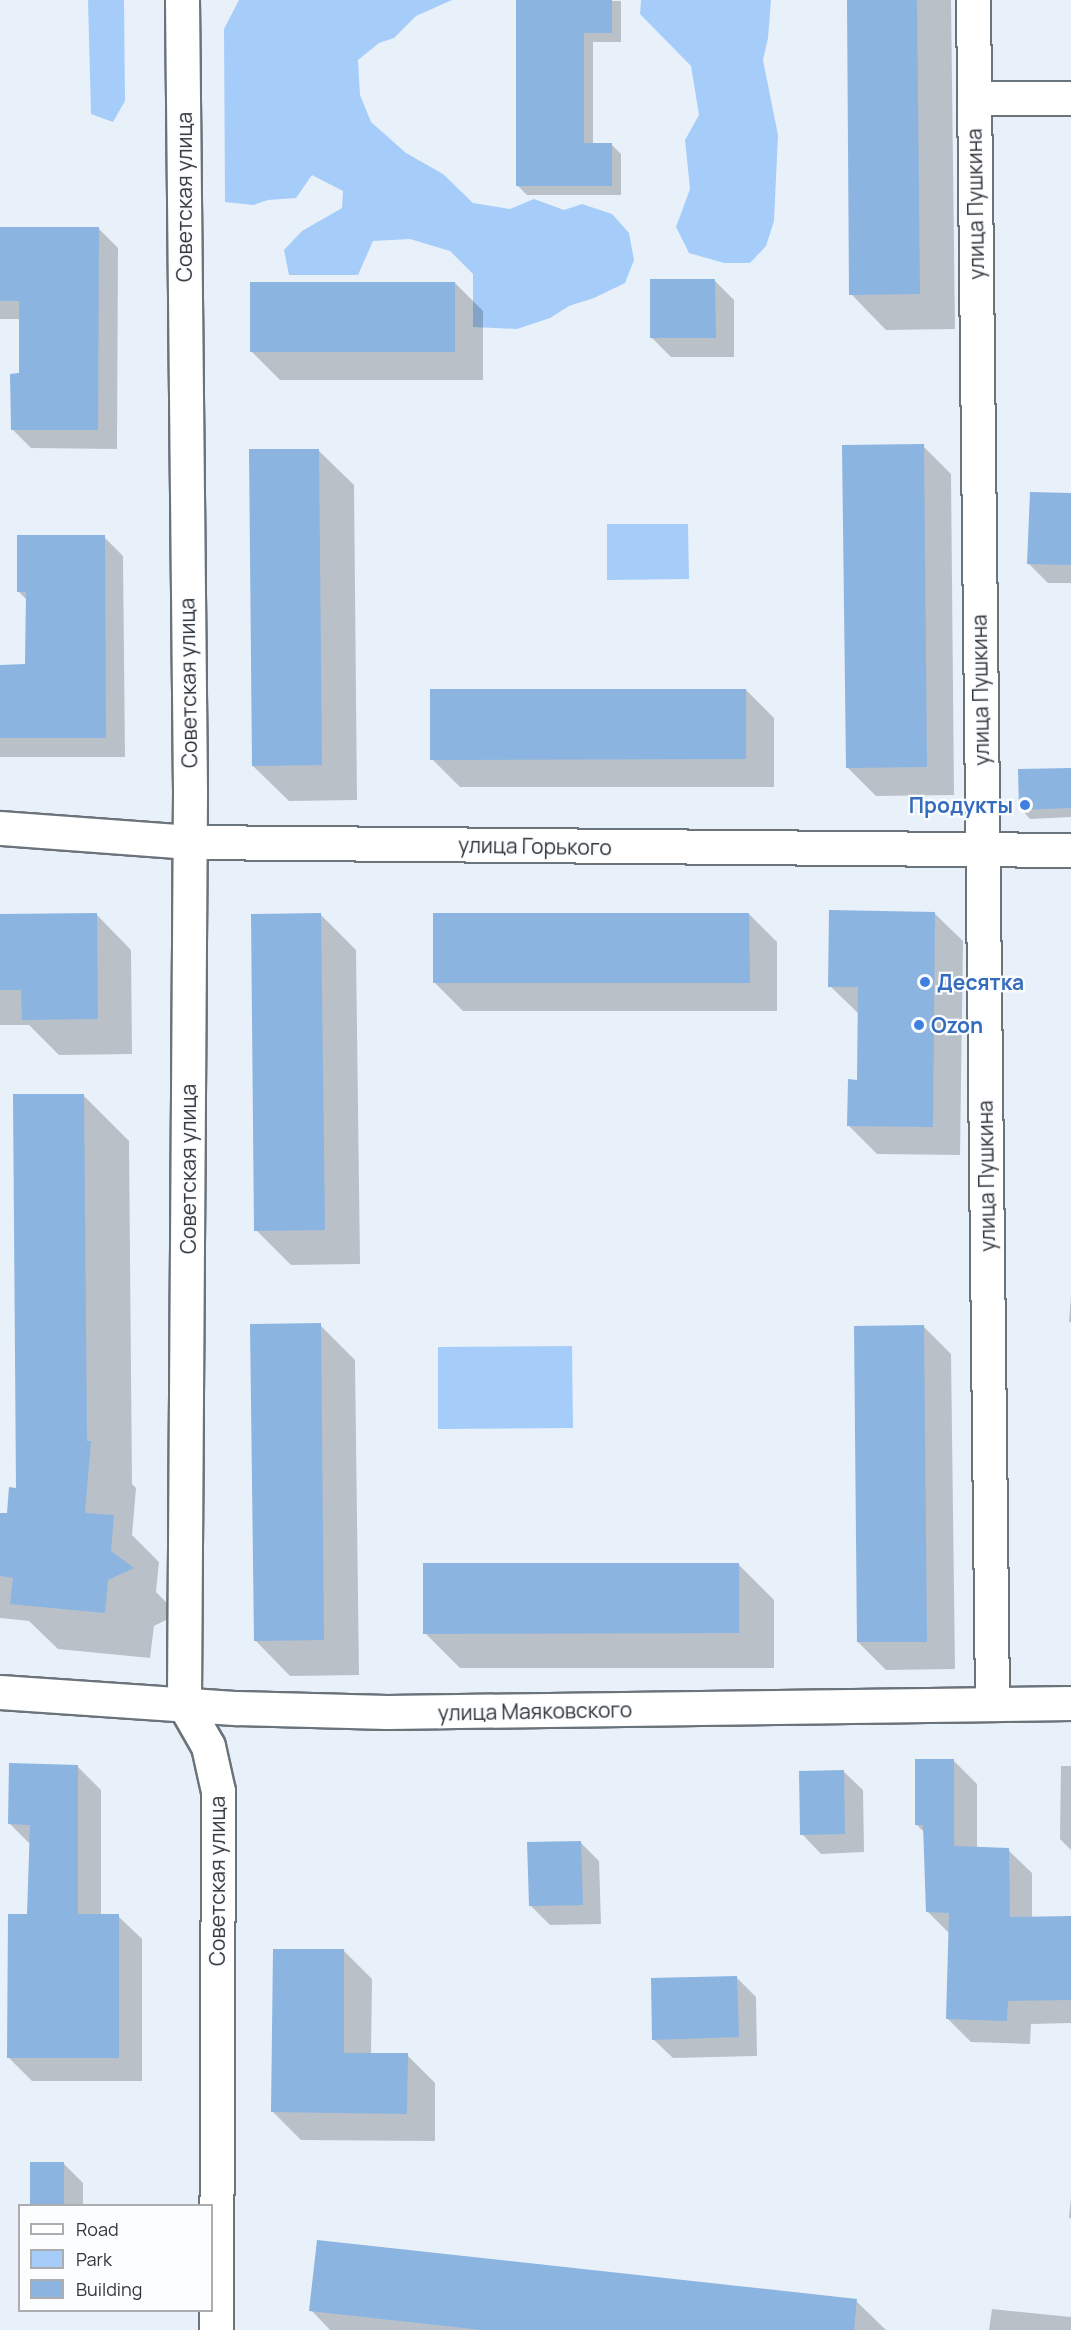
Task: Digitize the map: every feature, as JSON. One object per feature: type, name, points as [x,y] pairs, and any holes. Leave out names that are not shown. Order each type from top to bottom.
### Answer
[{"type":"street","name":"Советская улица","points":[[182,0],[190,842],[183,1704],[208,1746],[218,1791],[216,2330]]},
{"type":"street","name":"улица Пушкина","points":[[973,0],[992,1704]]},
{"type":"street","points":[[974,98],[1071,98]]},
{"type":"street","name":"улица Горького","points":[[0,828],[190,842],[1071,850]]},
{"type":"street","name":"улица Маяковского","points":[[0,1692],[282,1710],[436,1712],[1071,1703]]},
{"type":"green space","points":[[88,0],[124,0],[125,101],[113,122],[91,114]]},
{"type":"green space","points":[[239,0],[452,0],[416,16],[394,38],[379,43],[358,60],[360,95],[371,122],[406,153],[443,174],[473,203],[510,209],[534,199],[564,210],[582,204],[612,214],[629,233],[634,260],[625,283],[594,298],[569,306],[550,318],[517,329],[473,327],[473,274],[450,251],[410,239],[373,241],[358,275],[289,275],[284,250],[302,231],[342,208],[343,191],[312,175],[296,198],[268,200],[253,205],[225,202],[224,29]]},
{"type":"green space","points":[[641,0],[771,0],[768,38],[763,60],[778,135],[774,221],[766,246],[750,263],[724,263],[689,253],[676,227],[690,189],[685,140],[699,115],[691,66],[640,14]]},
{"type":"green space","points":[[607,524],[688,524],[689,579],[607,580]]},
{"type":"green space","points":[[572,1346],[573,1428],[438,1429],[438,1347]]},
{"type":"building","points":[[516,0],[612,0],[612,33],[584,33],[584,143],[612,143],[612,186],[516,186]]},
{"type":"building","points":[[847,0],[917,0],[920,294],[849,295]]},
{"type":"building","points":[[0,227],[99,227],[98,430],[11,430],[10,374],[19,373],[19,301],[0,301]]},
{"type":"building","points":[[650,279],[715,279],[716,338],[650,338]]},
{"type":"building","points":[[250,282],[455,282],[455,352],[250,352]]},
{"type":"building","points":[[924,444],[927,767],[846,768],[842,445]]},
{"type":"building","points":[[249,449],[319,449],[322,765],[252,766]]},
{"type":"building","points":[[1030,492],[1071,493],[1071,565],[1027,564]]},
{"type":"building","points":[[17,535],[105,535],[106,738],[0,738],[0,665],[25,664],[26,592],[17,592]]},
{"type":"building","points":[[430,689],[746,689],[746,759],[430,760]]},
{"type":"building","points":[[1071,768],[1071,808],[1019,810],[1018,769]]},
{"type":"building","points":[[829,910],[935,912],[933,1127],[847,1126],[848,1079],[857,1080],[858,987],[828,987]]},
{"type":"building","points":[[97,913],[98,1019],[22,1020],[21,990],[0,990],[0,914]]},
{"type":"building","points":[[321,913],[325,1230],[254,1231],[251,914]]},
{"type":"building","points":[[433,913],[749,913],[750,983],[433,983]]},
{"type":"building","points":[[13,1094],[84,1094],[87,1441],[91,1441],[85,1513],[114,1515],[111,1551],[134,1568],[108,1580],[105,1613],[10,1604],[13,1578],[0,1576],[0,1513],[7,1513],[9,1487],[16,1488]]},
{"type":"building","points":[[321,1323],[324,1640],[254,1641],[250,1324]]},
{"type":"building","points":[[924,1325],[927,1642],[857,1642],[854,1326]]},
{"type":"building","points":[[423,1563],[739,1563],[739,1633],[423,1634]]},
{"type":"building","points":[[915,1759],[954,1759],[954,1846],[1009,1848],[1010,1917],[1071,1916],[1071,2000],[1008,2001],[1007,2021],[946,2019],[949,1913],[926,1912],[923,1825],[915,1825]]},
{"type":"building","points":[[9,1763],[78,1765],[78,1914],[119,1914],[119,2058],[7,2058],[8,1914],[27,1914],[30,1825],[8,1824]]},
{"type":"building","points":[[844,1770],[845,1834],[800,1835],[799,1771]]},
{"type":"building","points":[[581,1841],[583,1905],[529,1906],[527,1842]]},
{"type":"building","points":[[273,1949],[344,1949],[344,2053],[408,2053],[407,2114],[271,2112]]},
{"type":"building","points":[[737,1976],[739,2037],[652,2040],[651,1978]]},
{"type":"building","points":[[30,2162],[64,2162],[64,2204],[30,2204]]},
{"type":"building","points":[[317,2240],[857,2299],[854,2330],[482,2330],[309,2311]]},
{"type":"place","name":"Продукты","points":[[1025,805]]},
{"type":"place","name":"Десятка","points":[[925,982]]},
{"type":"place","name":"Ozon","points":[[919,1025]]}]
